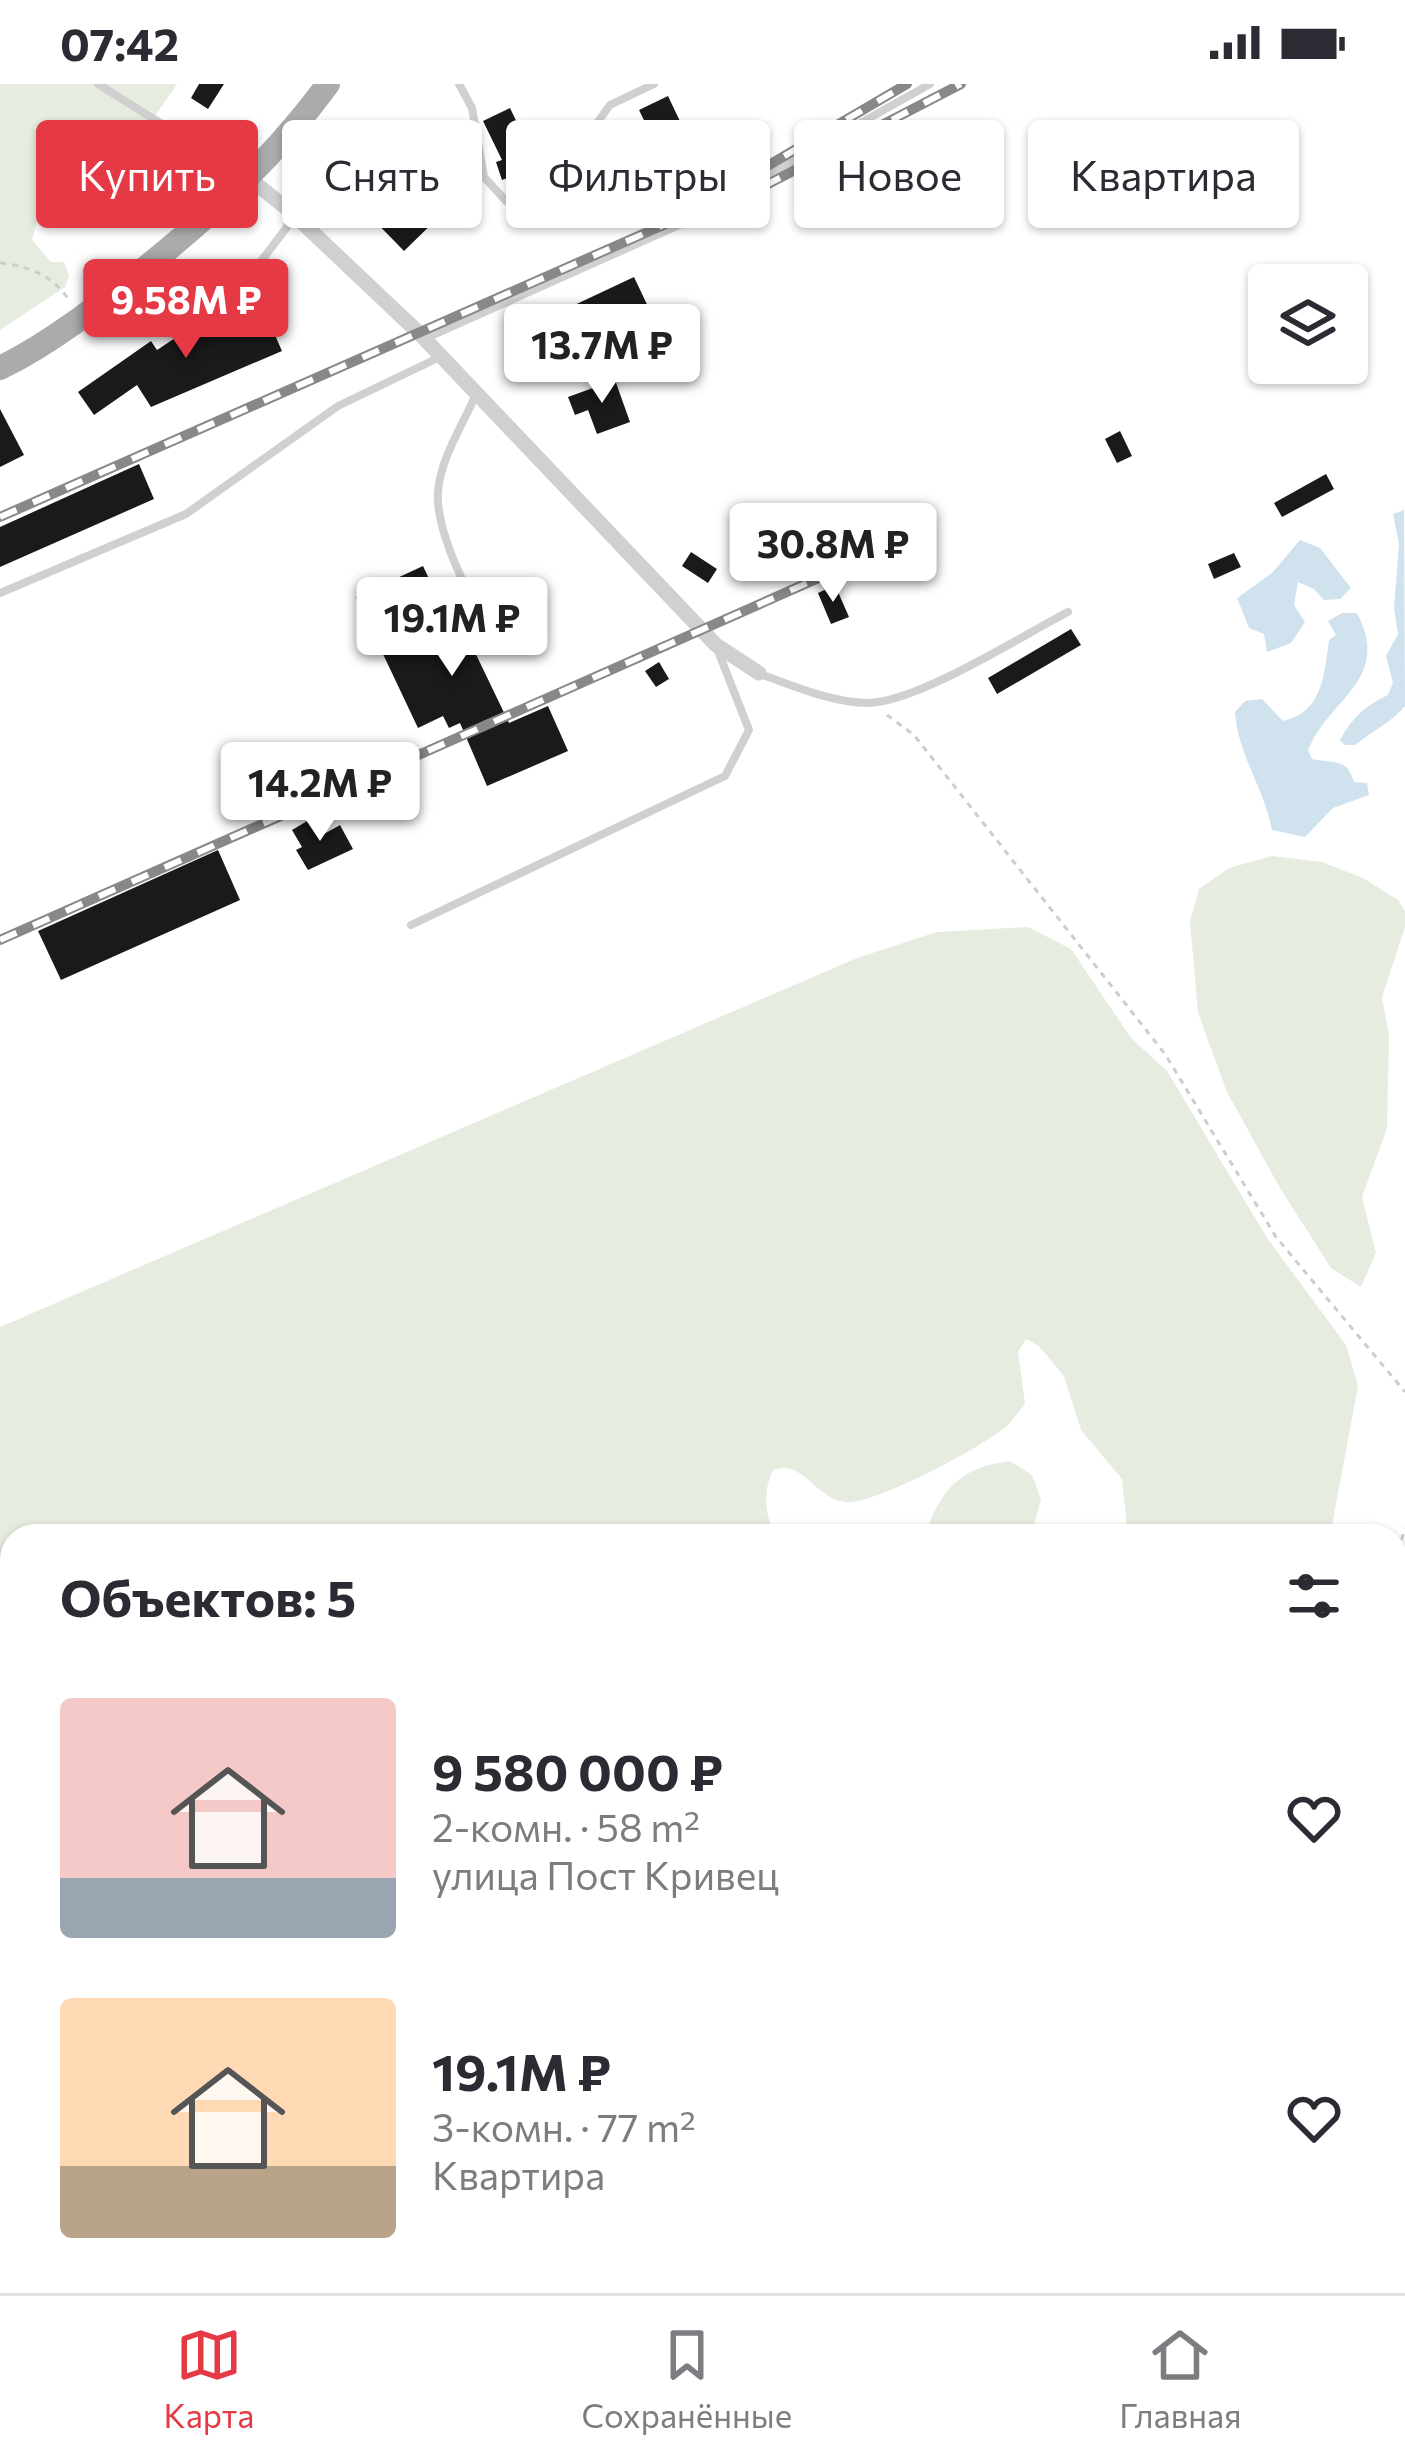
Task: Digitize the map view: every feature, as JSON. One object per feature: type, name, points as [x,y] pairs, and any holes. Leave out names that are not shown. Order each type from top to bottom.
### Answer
[{"type":"main road","points":[[258,169],[328,84]]},
{"type":"main road","points":[[0,368],[79,321],[191,228]]},
{"type":"street","points":[[258,185],[282,205]]},
{"type":"street","points":[[308,228],[424,339],[716,645],[759,673]]},
{"type":"lane","points":[[98,84],[156,120]]},
{"type":"lane","points":[[459,84],[472,108],[484,177],[506,201],[557,178],[610,105],[655,84]]},
{"type":"lane","points":[[424,339],[680,225],[930,84]]},
{"type":"lane","points":[[231,301],[286,228]]},
{"type":"lane","points":[[0,593],[186,514],[338,406],[440,357]]},
{"type":"lane","points":[[476,394],[450,448],[438,488],[438,517],[495,650]]},
{"type":"lane","points":[[759,673],[828,698],[871,703],[921,689],[1068,612]]},
{"type":"lane","points":[[411,926],[725,776],[749,730],[716,645]]},
{"type":"path","points":[[0,262],[27,266],[46,277],[66,294],[79,321]]},
{"type":"path","points":[[871,703],[914,735],[1165,1054],[1276,1237],[1405,1392]]},
{"type":"shaded area","points":[[0,84],[177,84],[152,120],[36,120],[32,240],[51,262],[64,262],[69,275],[65,287],[0,330]]},
{"type":"shaded area","points":[[1272,856],[1322,862],[1363,878],[1398,900],[1405,911],[1405,927],[1382,997],[1389,1035],[1387,1128],[1362,1197],[1376,1253],[1361,1287],[1331,1268],[1280,1188],[1227,1092],[1198,1013],[1190,921],[1199,889],[1229,868]]},
{"type":"shaded area","points":[[1028,927],[1071,949],[1131,1038],[1167,1071],[1267,1238],[1346,1345],[1358,1386],[1332,1524],[1127,1524],[1122,1479],[1081,1430],[1064,1376],[1039,1346],[1026,1339],[1018,1352],[1025,1404],[1007,1426],[928,1473],[859,1501],[835,1499],[793,1470],[773,1470],[766,1503],[770,1524],[0,1524],[0,1327],[857,958],[937,932]]},
{"type":"shaded area","points":[[1010,1461],[1032,1475],[1041,1499],[1034,1524],[930,1524],[955,1483]]},
{"type":"water","points":[[1404,510],[1405,706],[1355,745],[1345,745],[1340,740],[1349,725],[1388,695],[1393,683],[1386,656],[1398,634],[1394,608],[1399,544],[1393,514]]},
{"type":"water","points":[[1300,540],[1320,548],[1351,588],[1340,599],[1324,600],[1298,582],[1294,605],[1305,622],[1291,643],[1267,652],[1264,634],[1249,628],[1237,598],[1272,573]]},
{"type":"water","points":[[1342,613],[1357,613],[1366,636],[1363,672],[1308,750],[1312,759],[1343,765],[1354,782],[1367,783],[1369,795],[1333,808],[1305,837],[1272,830],[1235,712],[1245,701],[1262,699],[1283,721],[1306,709],[1319,690],[1329,640],[1336,635],[1328,621]]},
{"type":"building","points":[[199,84],[224,84],[208,109],[191,98]]},
{"type":"building","points":[[668,96],[679,120],[644,120],[639,110]]},
{"type":"building","points":[[510,108],[516,120],[506,120],[506,178],[502,180],[496,162],[502,160],[483,121]]},
{"type":"building","points":[[382,228],[428,228],[404,251]]},
{"type":"building","points":[[634,277],[652,315],[533,370],[515,333]]},
{"type":"building","points":[[263,308],[282,351],[151,407],[137,385],[94,415],[78,392],[151,341],[157,350],[210,315],[218,327]]},
{"type":"building","points":[[615,380],[630,422],[597,434],[588,410],[575,415],[568,397]]},
{"type":"building","points":[[0,409],[24,455],[0,467]]},
{"type":"building","points":[[1120,431],[1132,456],[1117,463],[1105,439]]},
{"type":"building","points":[[139,464],[154,499],[0,567],[0,527]]},
{"type":"building","points":[[1326,474],[1334,489],[1282,517],[1274,503]]},
{"type":"building","points":[[787,534],[791,549],[751,558],[747,544]]},
{"type":"building","points":[[691,552],[717,569],[708,583],[682,566]]},
{"type":"building","points":[[1234,553],[1241,567],[1214,579],[1208,564]]},
{"type":"building","points":[[423,566],[462,649],[471,644],[509,723],[548,706],[568,751],[487,786],[460,723],[449,728],[443,716],[418,728],[356,597]]},
{"type":"building","points":[[835,585],[849,617],[831,624],[818,593]]},
{"type":"building","points":[[1071,629],[1081,645],[997,694],[988,678]]},
{"type":"building","points":[[659,662],[669,679],[656,687],[645,671]]},
{"type":"building","points":[[314,817],[324,834],[340,825],[353,849],[308,870],[296,850],[302,847],[292,830]]},
{"type":"building","points":[[218,850],[240,900],[61,980],[38,931]]},
{"type":"railway","points":[[0,517],[677,219],[907,84]]},
{"type":"railway","points":[[770,183],[961,84]]},
{"type":"railway","points":[[0,940],[873,554]]}]
